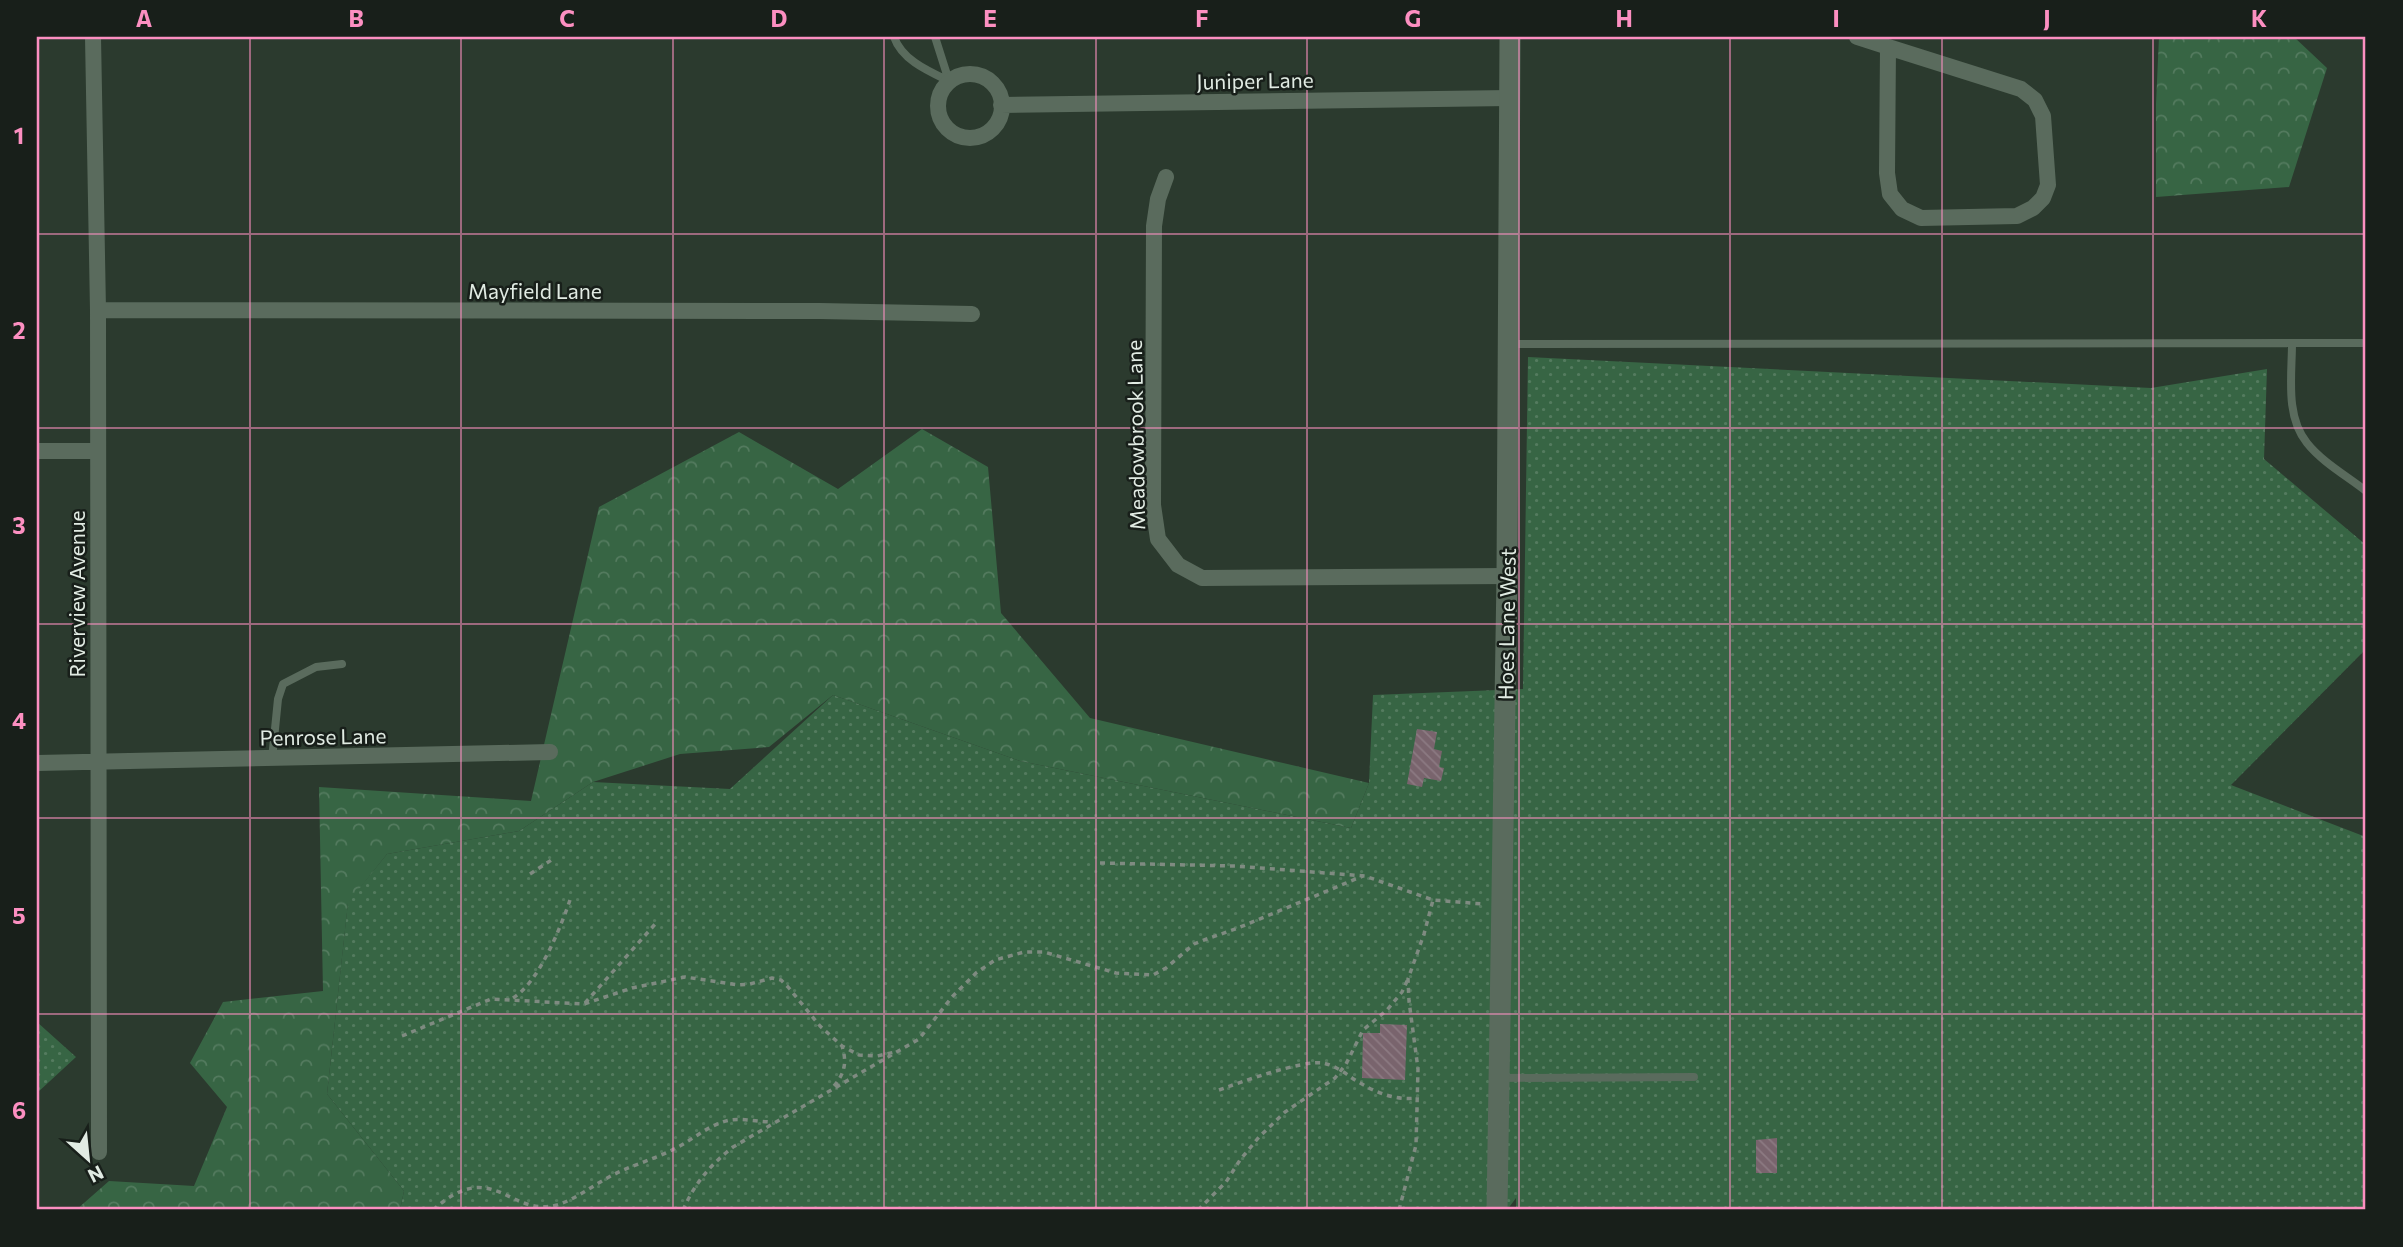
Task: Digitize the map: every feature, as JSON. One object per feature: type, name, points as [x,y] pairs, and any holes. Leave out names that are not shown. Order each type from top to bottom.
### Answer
[{"type":"street","name":"Riverview Avenue","points":[[93,37],[98,310],[99,1152]]},
{"type":"street","name":"Hoes Lane West","points":[[1497,1210],[1507,576],[1510,37]]},
{"type":"street","points":[[1857,37],[2021,89],[2035,100],[2043,116],[2048,185],[2043,198],[2033,208],[2017,216],[1921,218],[1902,209],[1890,194],[1887,173],[1888,47]]},
{"type":"street","points":[[964,75],[978,75],[996,89],[1001,111],[990,131],[978,137],[958,136],[949,131],[941,120],[937,107],[940,94],[949,82],[964,75]]},
{"type":"street","name":"Juniper Lane","points":[[1001,104],[1510,98]]},
{"type":"street","name":"Meadowbrook Lane","points":[[1166,177],[1158,200],[1154,226],[1153,505],[1158,539],[1178,565],[1202,578],[1507,576]]},
{"type":"street","name":"Mayfield Lane","points":[[98,310],[792,311],[972,314]]},
{"type":"street","points":[[37,451],[97,451]]},
{"type":"street","name":"Penrose Lane","points":[[37,763],[550,752]]},
{"type":"lane","points":[[894,37],[903,53],[923,69],[949,82]]},
{"type":"lane","points":[[935,37],[949,82]]},
{"type":"lane","points":[[2292,342],[2292,402],[2296,424],[2306,443],[2366,491]]},
{"type":"lane","points":[[1509,344],[2366,343]]},
{"type":"lane","points":[[272,759],[278,699],[283,684],[316,667],[342,664]]},
{"type":"lane","points":[[1500,1078],[1694,1077]]},
{"type":"path","points":[[530,874],[553,859]]},
{"type":"path","points":[[1100,863],[1235,866],[1363,876],[1433,900],[1503,906]]},
{"type":"path","points":[[682,1210],[700,1178],[733,1147],[919,1039],[952,997],[976,973],[995,961],[1024,952],[1044,952],[1116,973],[1153,975],[1166,968],[1194,944],[1363,876]]},
{"type":"path","points":[[511,999],[522,993],[546,954],[570,900]]},
{"type":"path","points":[[1198,1210],[1226,1182],[1259,1137],[1285,1112],[1342,1071],[1363,1030],[1387,1010],[1402,992],[1424,934],[1433,900]]},
{"type":"path","points":[[584,1004],[657,922]]},
{"type":"path","points":[[402,1036],[491,999],[584,1004],[632,988],[685,977],[738,985],[772,978],[781,980],[820,1026],[842,1046],[859,1055],[877,1056],[900,1050]]},
{"type":"path","points":[[1399,1210],[1416,1145],[1418,1069],[1408,979]]},
{"type":"path","points":[[832,1088],[844,1070],[846,1058],[842,1046]]},
{"type":"path","points":[[1219,1090],[1252,1078],[1312,1063],[1325,1063],[1368,1089],[1391,1097],[1417,1098]]},
{"type":"path","points":[[433,1210],[460,1191],[481,1186],[503,1192],[525,1203],[543,1207],[557,1205],[580,1195],[610,1176],[677,1148],[717,1124],[734,1119],[775,1122]]},
{"type":"green space","points":[[2159,37],[2294,37],[2327,68],[2289,187],[2156,197]]},
{"type":"green space","points":[[1528,357],[2151,388],[2267,369],[2264,459],[2366,545],[2366,649],[2231,785],[2366,837],[2366,1210],[1516,1210],[1516,1198],[1507,1210],[400,1210],[404,1191],[327,1094],[348,902],[387,854],[519,831],[593,782],[730,789],[833,695],[1020,761],[1351,828],[1369,783],[1373,695],[1523,689]]},
{"type":"green space","points":[[922,429],[988,467],[1001,613],[1090,718],[1369,783],[1351,828],[1020,761],[833,695],[769,747],[680,754],[593,782],[519,831],[387,854],[348,903],[327,1094],[404,1191],[400,1210],[76,1210],[109,1181],[194,1186],[227,1107],[190,1063],[223,1002],[323,991],[319,787],[531,801],[599,507],[739,432],[838,489]]},
{"type":"green space","points":[[37,1022],[76,1057],[37,1093]]},
{"type":"building","points":[[1417,729],[1437,732],[1434,749],[1442,751],[1439,767],[1444,768],[1441,781],[1424,778],[1422,787],[1407,784]]},
{"type":"building","points":[[1380,1024],[1407,1025],[1405,1080],[1362,1078],[1363,1033],[1380,1033]]},
{"type":"building","points":[[1777,1138],[1777,1173],[1756,1173],[1756,1140]]}]
